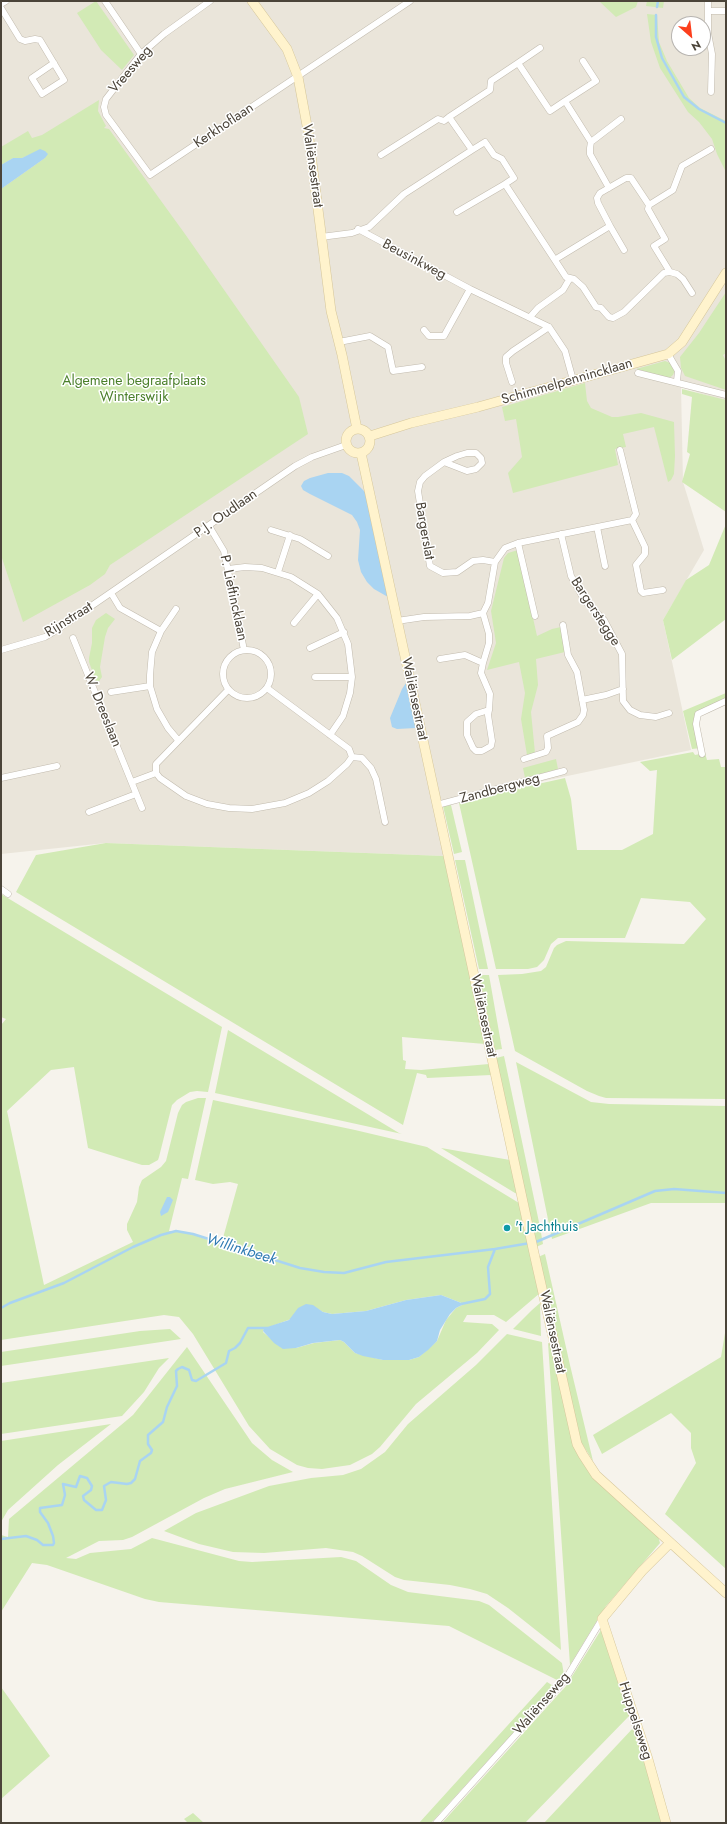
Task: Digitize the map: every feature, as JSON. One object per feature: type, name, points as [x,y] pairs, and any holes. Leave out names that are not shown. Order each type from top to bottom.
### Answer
[{"type":"street","points":[[1,4],[6,1]]},
{"type":"street","points":[[105,1],[141,54]]},
{"type":"street","name":"Vreesweg","points":[[150,175],[106,115],[104,107],[106,99],[141,54],[164,34],[210,1]]},
{"type":"street","name":"Waliënsestraat","points":[[252,1],[287,50],[298,77],[308,131],[331,310],[357,429]]},
{"type":"street","name":"Kerkhoflaan","points":[[150,175],[410,1]]},
{"type":"street","points":[[708,1],[708,33],[712,54],[711,92]]},
{"type":"street","points":[[1,8],[20,38],[25,41],[35,39],[40,40],[64,80],[42,94],[32,78],[54,64]]},
{"type":"street","points":[[708,11],[726,11]]},
{"type":"street","points":[[382,155],[438,119],[444,121],[490,90],[491,81],[540,48]]},
{"type":"street","points":[[518,62],[550,111],[596,81],[583,61]]},
{"type":"street","points":[[565,101],[591,142],[590,154],[609,188]]},
{"type":"street","points":[[449,117],[472,150]]},
{"type":"street","points":[[591,142],[621,119]]},
{"type":"street","points":[[321,237],[352,233],[369,227],[404,194],[485,142],[494,155],[502,159],[514,178],[457,212]]},
{"type":"street","points":[[649,205],[673,190],[682,166],[711,149]]},
{"type":"street","points":[[624,250],[598,203],[597,198],[600,194],[626,178],[631,178],[649,205],[648,209],[665,239],[654,246],[670,272]]},
{"type":"street","points":[[505,184],[556,259],[566,277],[574,279],[583,287],[596,307],[601,308],[609,317],[613,318],[624,312],[664,273],[670,272],[677,274],[683,279],[692,293]]},
{"type":"street","points":[[556,259],[610,226]]},
{"type":"street","name":"Beusinkweg","points":[[358,230],[470,289],[549,327]]},
{"type":"street","name":"Schimmelpennincklaan","points":[[370,436],[411,423],[478,407],[668,354],[682,342],[726,273]]},
{"type":"street","points":[[530,317],[538,308],[563,290],[570,278]]},
{"type":"street","points":[[424,330],[430,336],[444,336],[470,289]]},
{"type":"street","points":[[512,382],[506,363],[506,357],[549,327],[565,351],[573,380]]},
{"type":"street","points":[[339,342],[370,336],[388,347],[393,372],[422,367]]},
{"type":"street","points":[[668,354],[678,371],[677,381]]},
{"type":"street","points":[[638,372],[726,395]]},
{"type":"street","points":[[357,429],[362,430],[370,436],[370,445],[368,449],[361,453],[352,452],[346,445],[349,433],[357,429]]},
{"type":"street","name":"P.J. Oudlaan","points":[[111,593],[295,466],[312,457],[346,445]]},
{"type":"street","points":[[397,621],[424,616],[470,616],[482,613],[488,603],[495,562],[505,548],[518,543],[632,520],[636,514],[620,450]]},
{"type":"street","name":"Waliënsestraat","points":[[361,453],[533,1250],[573,1428],[583,1455],[596,1475],[726,1593]]},
{"type":"street","name":"Bargerslat","points":[[444,462],[467,471],[476,469],[482,464],[481,458],[476,453],[467,453],[444,462],[425,476],[420,482],[418,491],[430,566],[443,573],[457,572],[473,561],[483,560],[495,562]]},
{"type":"street","points":[[632,520],[645,547],[644,554],[636,565],[641,591],[643,593],[663,590]]},
{"type":"street","name":"P. Lieftincklaan","points":[[209,526],[224,551],[244,650]]},
{"type":"street","points":[[597,527],[605,566]]},
{"type":"street","points":[[271,530],[290,535],[306,542],[328,556]]},
{"type":"street","name":"Bargerstegge","points":[[561,534],[571,576],[586,601],[604,620],[622,654],[624,671],[623,700],[630,710],[640,715],[656,717],[670,713]]},
{"type":"street","points":[[278,572],[290,535]]},
{"type":"street","points":[[518,543],[535,616]]},
{"type":"street","points":[[228,569],[245,567],[278,572],[303,583],[318,594],[337,618],[348,644],[352,677],[350,693],[343,716],[330,735]]},
{"type":"street","points":[[111,593],[120,608],[161,631]]},
{"type":"street","name":"Rijnstraat","points":[[1,650],[45,637],[111,593]]},
{"type":"street","points":[[294,623],[318,594]]},
{"type":"street","points":[[176,609],[161,631],[152,652],[150,686],[157,709],[168,728],[178,740]]},
{"type":"street","points":[[482,613],[489,639],[481,674],[490,694],[489,710],[491,746],[482,751],[476,751],[467,735],[467,722],[476,714],[489,710]]},
{"type":"street","points":[[524,759],[546,752],[548,748],[548,736],[578,722],[584,710],[578,672],[568,655],[564,626]]},
{"type":"street","points":[[310,648],[344,632]]},
{"type":"street","name":"W. Dreeslaan","points":[[73,638],[142,808]]},
{"type":"street","name":"P. Lieftincklaan","points":[[228,690],[223,681],[223,671],[226,661],[234,654],[244,650],[257,652],[268,661],[271,670],[271,680],[267,688]]},
{"type":"street","points":[[440,659],[466,655],[483,663]]},
{"type":"street","points":[[315,677],[352,677]]},
{"type":"street","points":[[111,692],[150,686]]},
{"type":"street","points":[[267,688],[349,749],[352,757],[347,764],[328,781],[309,793],[285,803],[252,809],[229,808],[207,804],[186,796],[160,778],[156,773],[156,764],[228,690],[235,696],[244,699],[261,695],[267,688]]},
{"type":"street","points":[[582,700],[623,689]]},
{"type":"street","points":[[702,754],[696,724],[698,714],[726,701]]},
{"type":"street","points":[[352,757],[362,758],[371,768],[376,779],[385,822]]},
{"type":"street","points":[[1,778],[57,766]]},
{"type":"street","name":"Zandbergweg","points":[[437,805],[564,772]]},
{"type":"street","points":[[132,782],[156,773]]},
{"type":"street","points":[[89,812],[136,794]]},
{"type":"street","points":[[1,890],[8,894]]},
{"type":"street","name":"Waliënseweg","points":[[436,1823],[565,1680],[602,1619],[642,1572],[670,1543]]},
{"type":"street","name":"Huppelseweg","points":[[602,1619],[648,1759],[666,1823]]},
{"type":"shaded area","points":[[1,1],[726,1],[726,402],[681,387],[683,482],[704,550],[663,620],[691,750],[434,804],[444,856],[106,843],[1,854]]},
{"type":"green space","points":[[96,1],[134,55],[122,70],[101,50],[77,13]]},
{"type":"green space","points":[[599,1],[638,1],[636,7],[616,17]]},
{"type":"green space","points":[[647,1],[664,1],[663,8],[646,6]]},
{"type":"green space","points":[[647,14],[657,15],[659,42],[667,61],[689,98],[700,108],[726,121],[726,172],[717,154],[712,139],[699,122],[688,112],[660,68],[651,42]]},
{"type":"green space","name":"Algemene begraafplaats Winterswijk","points":[[99,100],[98,111],[106,126],[104,128],[109,129],[185,234],[299,397],[308,434],[110,565],[105,574],[90,585],[23,622],[1,555],[1,189],[45,158],[29,155],[22,158],[13,158],[1,165],[1,147],[28,131],[32,138],[42,135]]},
{"type":"green space","points":[[726,292],[726,353],[723,355],[726,361],[726,390],[685,376],[681,368],[680,357],[699,333]]},
{"type":"green space","points":[[665,361],[670,363],[675,370],[673,375],[669,378],[636,369]]},
{"type":"green space","points":[[585,383],[587,401],[591,408],[612,417],[641,413],[674,422],[675,456],[674,474],[671,480],[668,482],[654,427],[623,434],[626,447],[615,449],[618,465],[513,493],[508,473],[522,457],[516,419],[505,421],[502,407]]},
{"type":"green space","points":[[682,389],[726,400],[726,512],[682,482],[690,454],[687,452],[692,397],[682,394]]},
{"type":"green space","points":[[726,524],[726,619],[672,660],[663,620],[686,580],[709,565]]},
{"type":"green space","points":[[518,550],[537,636],[552,629],[561,627],[565,652],[536,659],[538,685],[531,712],[535,753],[527,755],[521,719],[525,693],[519,662],[487,670],[496,643],[491,611],[504,558],[508,553]]},
{"type":"green space","points":[[106,613],[115,619],[108,628],[105,637],[100,667],[102,677],[97,684],[89,662],[92,643],[92,628],[96,620]]},
{"type":"green space","points":[[726,693],[726,701],[698,714],[701,748],[692,749],[683,711]]},
{"type":"green space","points":[[693,752],[695,755],[705,753],[707,760],[719,759],[721,767],[726,767],[726,1099],[606,1098],[587,1091],[515,1051],[498,975],[522,974],[541,971],[546,967],[554,948],[566,941],[684,944],[706,919],[690,902],[641,898],[625,938],[558,938],[551,944],[544,960],[537,967],[528,969],[496,969],[459,803],[479,797],[565,778],[571,799],[577,850],[622,850],[653,834],[657,770],[650,771],[640,762]]},
{"type":"green space","points":[[556,759],[558,769],[525,778],[523,768]]},
{"type":"green space","points":[[451,805],[462,852],[454,854],[443,806]]},
{"type":"green space","points":[[106,843],[444,856],[485,1044],[402,1037],[403,1060],[406,1061],[405,1069],[421,1070],[489,1064],[491,1075],[427,1078],[426,1075],[417,1073],[403,1125],[16,892],[36,855]]},
{"type":"green space","points":[[455,860],[465,860],[488,969],[479,969]]},
{"type":"green space","points":[[1,894],[222,1027],[208,1092],[190,1092],[172,1105],[158,1160],[149,1165],[142,1165],[88,1148],[74,1067],[51,1070],[7,1111],[44,1285],[133,1242],[127,1230],[127,1224],[137,1202],[139,1187],[142,1180],[161,1167],[166,1161],[178,1113],[182,1105],[198,1098],[206,1098],[188,1179],[182,1178],[169,1231],[187,1232],[221,1245],[238,1184],[230,1182],[213,1184],[195,1180],[213,1100],[427,1147],[519,1203],[540,1293],[506,1322],[494,1315],[467,1315],[463,1322],[492,1324],[499,1330],[477,1353],[416,1404],[380,1447],[372,1454],[350,1465],[322,1469],[308,1468],[297,1465],[270,1449],[249,1426],[193,1334],[179,1317],[164,1315],[1,1340],[1,1025],[6,1019],[1,1017]],"holes":[[[441,1295],[464,1304],[456,1308],[446,1320],[437,1341],[419,1357],[409,1360],[383,1360],[355,1353],[340,1340],[314,1343],[296,1348],[270,1338],[263,1332],[264,1329],[318,1309],[332,1314],[366,1311],[406,1300]]]},
{"type":"green space","points":[[479,975],[489,975],[502,1049],[495,1050]]},
{"type":"green space","points":[[228,1030],[399,1133],[402,1134],[215,1093]]},
{"type":"green space","points":[[504,1056],[543,1244],[536,1247],[496,1058]]},
{"type":"green space","points":[[516,1062],[591,1102],[609,1104],[726,1106],[726,1203],[651,1203],[552,1239]]},
{"type":"green space","points":[[441,1148],[510,1160],[517,1194],[515,1193]]},
{"type":"green space","points":[[545,1254],[593,1461],[581,1442],[577,1430],[538,1257]]},
{"type":"green space","points":[[540,1303],[541,1336],[513,1329],[532,1310]]},
{"type":"green space","points":[[726,1327],[726,1569],[665,1514],[696,1463],[691,1448],[691,1433],[671,1413],[602,1454],[593,1435],[721,1357]]},
{"type":"green space","points":[[170,1329],[181,1339],[1,1366],[1,1352],[140,1331]]},
{"type":"green space","points":[[507,1334],[542,1342],[561,1650],[508,1608],[487,1594],[450,1585],[404,1580],[395,1577],[353,1552],[326,1548],[264,1553],[233,1552],[199,1544],[164,1531],[196,1513],[269,1486],[311,1478],[343,1475],[361,1469],[385,1452],[408,1424],[476,1365]]},
{"type":"green space","points":[[548,1343],[551,1344],[575,1448],[658,1536],[660,1543],[606,1606],[570,1665]]},
{"type":"green space","points":[[187,1347],[252,1443],[272,1460],[293,1472],[225,1489],[204,1498],[132,1537],[123,1540],[99,1541],[66,1558],[76,1559],[90,1553],[131,1549],[152,1538],[239,1561],[252,1562],[341,1557],[356,1561],[391,1585],[408,1592],[479,1601],[489,1605],[562,1663],[564,1675],[562,1678],[559,1681],[449,1626],[159,1602],[145,1599],[47,1565],[32,1563],[1,1612],[1,1535],[8,1537],[9,1519],[133,1415]]},
{"type":"green space","points":[[169,1358],[159,1368],[144,1392],[122,1416],[1,1434],[1,1383]]},
{"type":"green space","points":[[111,1424],[58,1465],[8,1510],[1,1522],[1,1441]]},
{"type":"green space","points":[[601,1630],[630,1715],[525,1823],[442,1823],[566,1686]]},
{"type":"green space","points":[[547,1682],[555,1687],[431,1823],[419,1823]]},
{"type":"green space","points":[[1,1687],[50,1756],[1,1799]]},
{"type":"green space","points":[[634,1727],[664,1823],[544,1823]]},
{"type":"green space","points":[[193,1813],[204,1823],[188,1823],[184,1819]]},
{"type":"water","points":[[40,149],[48,154],[45,158],[1,189],[1,165],[13,158],[22,158]]},
{"type":"water","points":[[328,473],[342,473],[349,476],[365,492],[388,597],[374,589],[367,582],[361,572],[358,560],[360,530],[352,515],[310,494],[303,490],[301,486],[304,481],[310,478]]},
{"type":"water","points":[[406,683],[416,728],[397,729],[392,727],[390,718]]},
{"type":"water","points":[[167,1197],[170,1197],[173,1200],[168,1212],[161,1216],[160,1212]]},
{"type":"water","points":[[441,1295],[464,1304],[456,1308],[450,1314],[440,1330],[437,1341],[419,1357],[409,1360],[383,1360],[363,1356],[355,1353],[340,1340],[313,1343],[296,1348],[283,1349],[274,1343],[263,1331],[264,1328],[289,1320],[298,1308],[306,1304],[313,1305],[323,1312],[332,1314],[366,1311],[406,1300]]},
{"type":"waterway","points":[[657,7],[658,1]]},
{"type":"waterway","points":[[656,15],[656,37],[662,58],[684,97],[699,109],[726,123]]},
{"type":"waterway","points":[[461,1304],[485,1299],[490,1294],[488,1267],[495,1249],[536,1242],[655,1191],[674,1189],[726,1193]]},
{"type":"waterway","name":"Willinkbeek","points":[[1,1308],[10,1303],[64,1283],[133,1247],[161,1235],[176,1231],[193,1234],[300,1268],[324,1272],[344,1273],[386,1262],[495,1249]]},
{"type":"waterway","points":[[1,1539],[26,1536],[37,1540],[43,1545],[53,1545],[53,1536],[48,1523],[40,1512],[40,1508],[62,1505],[65,1495],[63,1484],[76,1487],[80,1476],[87,1478],[92,1486],[91,1490],[83,1496],[84,1500],[96,1510],[102,1510],[106,1500],[104,1486],[111,1482],[131,1483],[135,1479],[140,1461],[151,1453],[152,1450],[148,1444],[148,1435],[163,1422],[167,1407],[177,1386],[176,1371],[182,1367],[189,1370],[192,1380],[196,1381],[226,1363],[229,1351],[240,1343],[248,1328],[267,1328]]},
{"type":"place","name":"'t Jachthuis","points":[[507,1228]]}]
